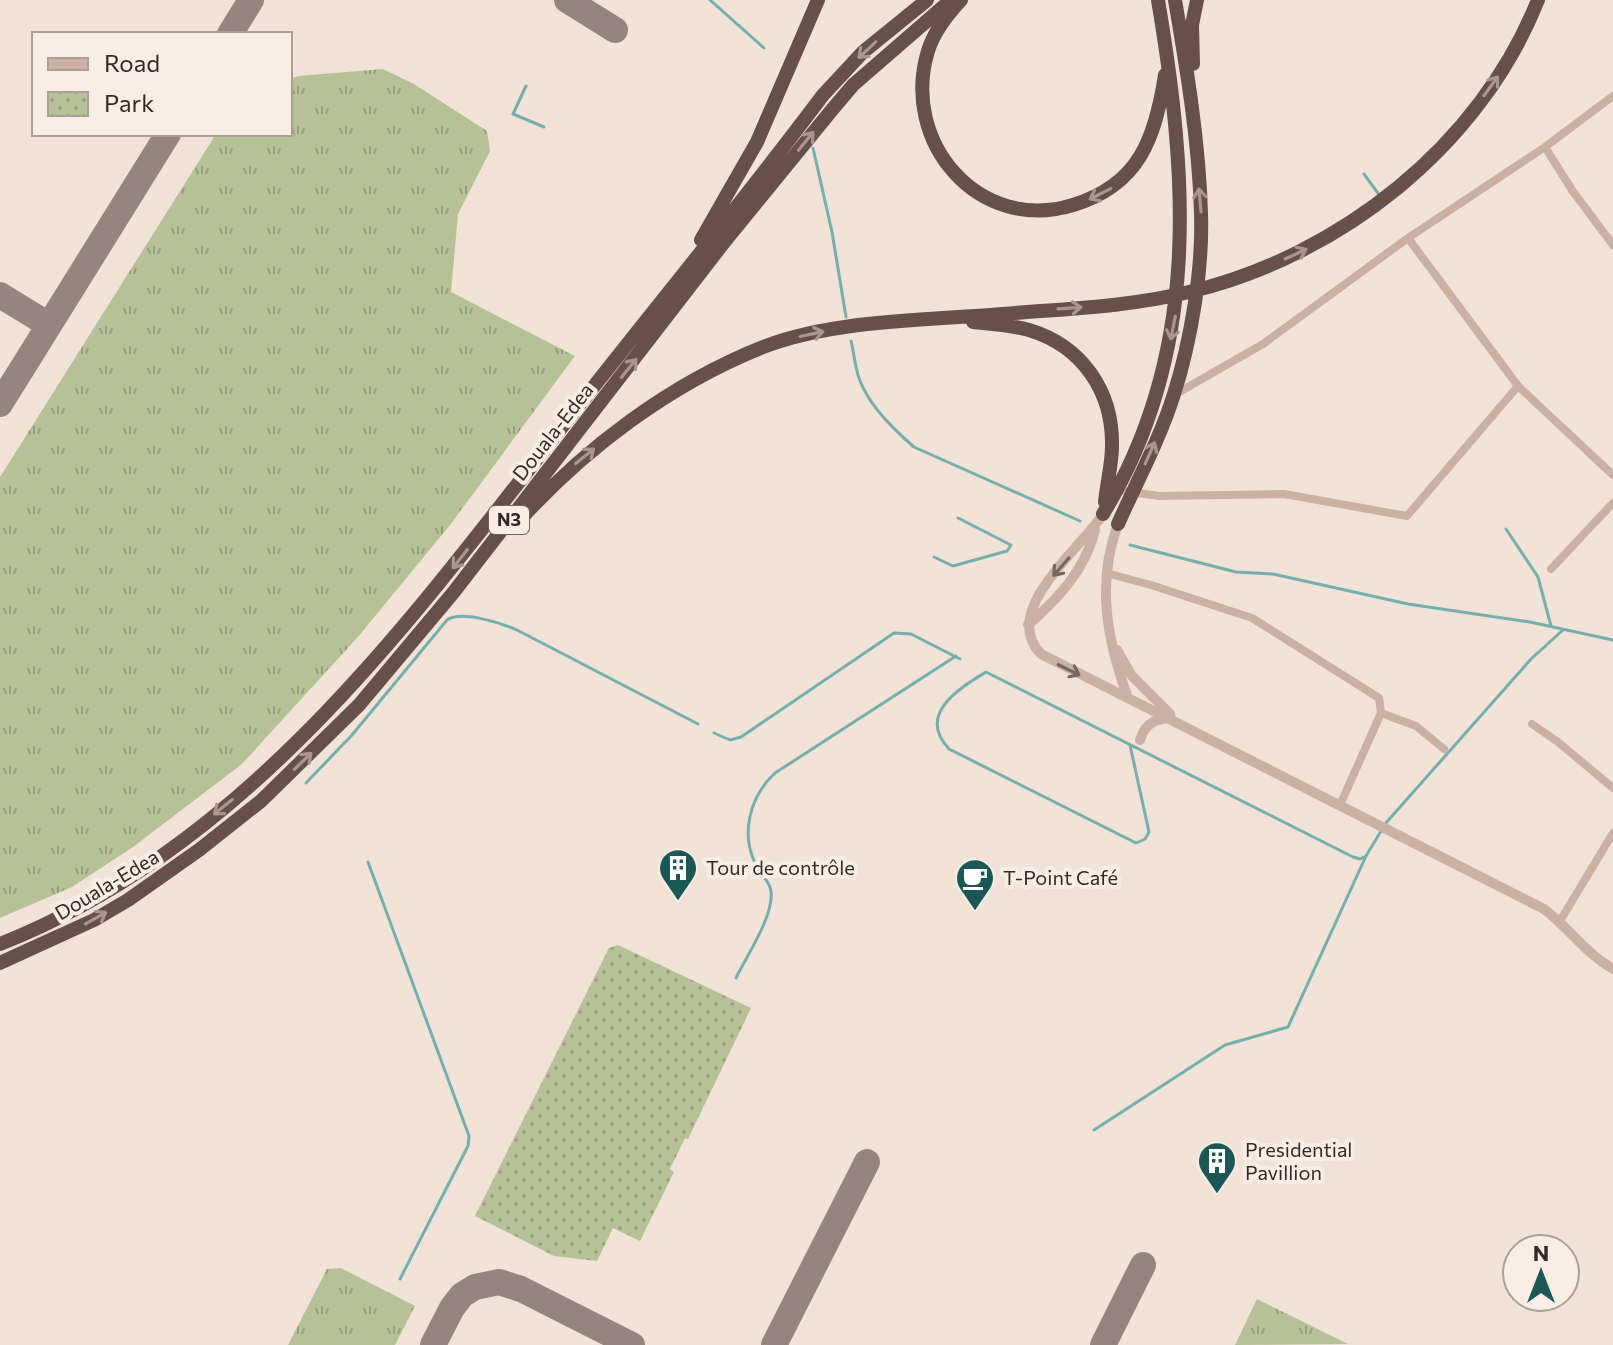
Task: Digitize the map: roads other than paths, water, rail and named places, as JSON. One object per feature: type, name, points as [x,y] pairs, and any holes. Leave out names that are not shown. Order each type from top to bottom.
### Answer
[{"type":"highway","points":[[679,278],[757,142],[818,0]]},
{"type":"highway","name":"Douala-Edea","points":[[0,944],[90,902],[188,836],[252,784],[349,690],[444,579],[842,74],[863,52],[927,0]]},
{"type":"highway","name":"Douala-Edea","points":[[0,963],[68,934],[128,900],[199,850],[261,801],[359,705],[453,593],[725,241],[838,102],[861,78],[951,0]]},
{"type":"highway","points":[[961,0],[942,20],[928,49],[922,101],[930,134],[942,159],[964,183],[987,199],[1020,211],[1053,211],[1090,200],[1109,191],[1129,172],[1153,132],[1160,109],[1168,55]]},
{"type":"highway","points":[[1118,524],[1138,444],[1158,391],[1175,317],[1180,276],[1182,197],[1168,55],[1158,0]]},
{"type":"highway","points":[[1100,520],[1124,491],[1174,395],[1198,274],[1202,215],[1193,121],[1175,0]]},
{"type":"highway","points":[[1193,121],[1192,25],[1197,0]]},
{"type":"highway","points":[[453,593],[551,485],[583,456],[672,394],[763,347],[845,328],[1152,300],[1224,283],[1306,250],[1386,199],[1444,144],[1501,73],[1538,0]]},
{"type":"highway","points":[[942,319],[1026,329],[1055,339],[1077,355],[1095,377],[1105,400],[1112,447],[1100,520]]},
{"type":"street","points":[[1174,395],[1263,344],[1408,238],[1545,147],[1613,96]]},
{"type":"street","points":[[1545,147],[1613,245]]},
{"type":"street","points":[[1408,238],[1518,386],[1613,475]]},
{"type":"street","points":[[1124,491],[1209,497],[1284,494],[1407,516],[1518,386]]},
{"type":"street","points":[[1551,569],[1613,503]]},
{"type":"street","points":[[1028,625],[1072,580],[1088,552],[1100,520]]},
{"type":"street","points":[[1100,520],[1046,584],[1031,608],[1028,625],[1032,641],[1041,654],[1535,904],[1560,921],[1585,950],[1613,969]]},
{"type":"street","points":[[1118,524],[1111,542],[1106,573],[1105,611],[1128,698]]},
{"type":"street","points":[[1106,573],[1252,618],[1379,698],[1381,713],[1340,805]]},
{"type":"street","points":[[1109,634],[1132,676],[1176,721]]},
{"type":"street","points":[[1381,713],[1416,726],[1444,749]]},
{"type":"street","points":[[1140,740],[1148,725],[1176,721]]},
{"type":"street","points":[[1532,724],[1613,788]]},
{"type":"street","points":[[1560,921],[1613,833]]},
{"type":"waterway","points":[[710,0],[764,48]]},
{"type":"waterway","points":[[526,86],[513,114],[544,127]]},
{"type":"waterway","points":[[813,148],[832,232],[846,317]]},
{"type":"waterway","points":[[1364,174],[1380,196]]},
{"type":"waterway","points":[[851,341],[858,374],[868,398],[914,447],[1080,521]]},
{"type":"waterway","points":[[934,557],[953,566],[1007,551],[1011,545],[958,518]]},
{"type":"waterway","points":[[1506,529],[1538,577],[1551,626]]},
{"type":"waterway","points":[[1130,545],[1236,572],[1273,574],[1408,604],[1530,622],[1613,640]]},
{"type":"waterway","points":[[306,783],[352,735],[447,620],[453,617],[481,619],[517,630],[698,724]]},
{"type":"waterway","points":[[1385,824],[1531,659],[1563,630]]},
{"type":"waterway","points":[[714,733],[730,740],[741,737],[894,633],[911,634],[960,659]]},
{"type":"waterway","points":[[736,978],[759,935],[771,901],[770,887],[751,853],[748,828],[754,804],[766,782],[775,773],[956,656]]},
{"type":"waterway","points":[[1130,745],[1149,832],[1145,839],[1136,843],[949,749],[940,736],[937,724],[945,703],[986,672],[1353,857],[1360,859],[1366,856]]},
{"type":"waterway","points":[[1094,1130],[1225,1045],[1288,1027],[1366,856],[1381,831]]},
{"type":"waterway","points":[[368,862],[469,1136],[468,1146],[400,1279]]},
{"type":"place","name":"Tour de contrôle","points":[[678,902]]},
{"type":"place","name":"T-Point Café","points":[[975,912]]},
{"type":"place","name":"Presidential Pavillion","points":[[1217,1195]]}]
